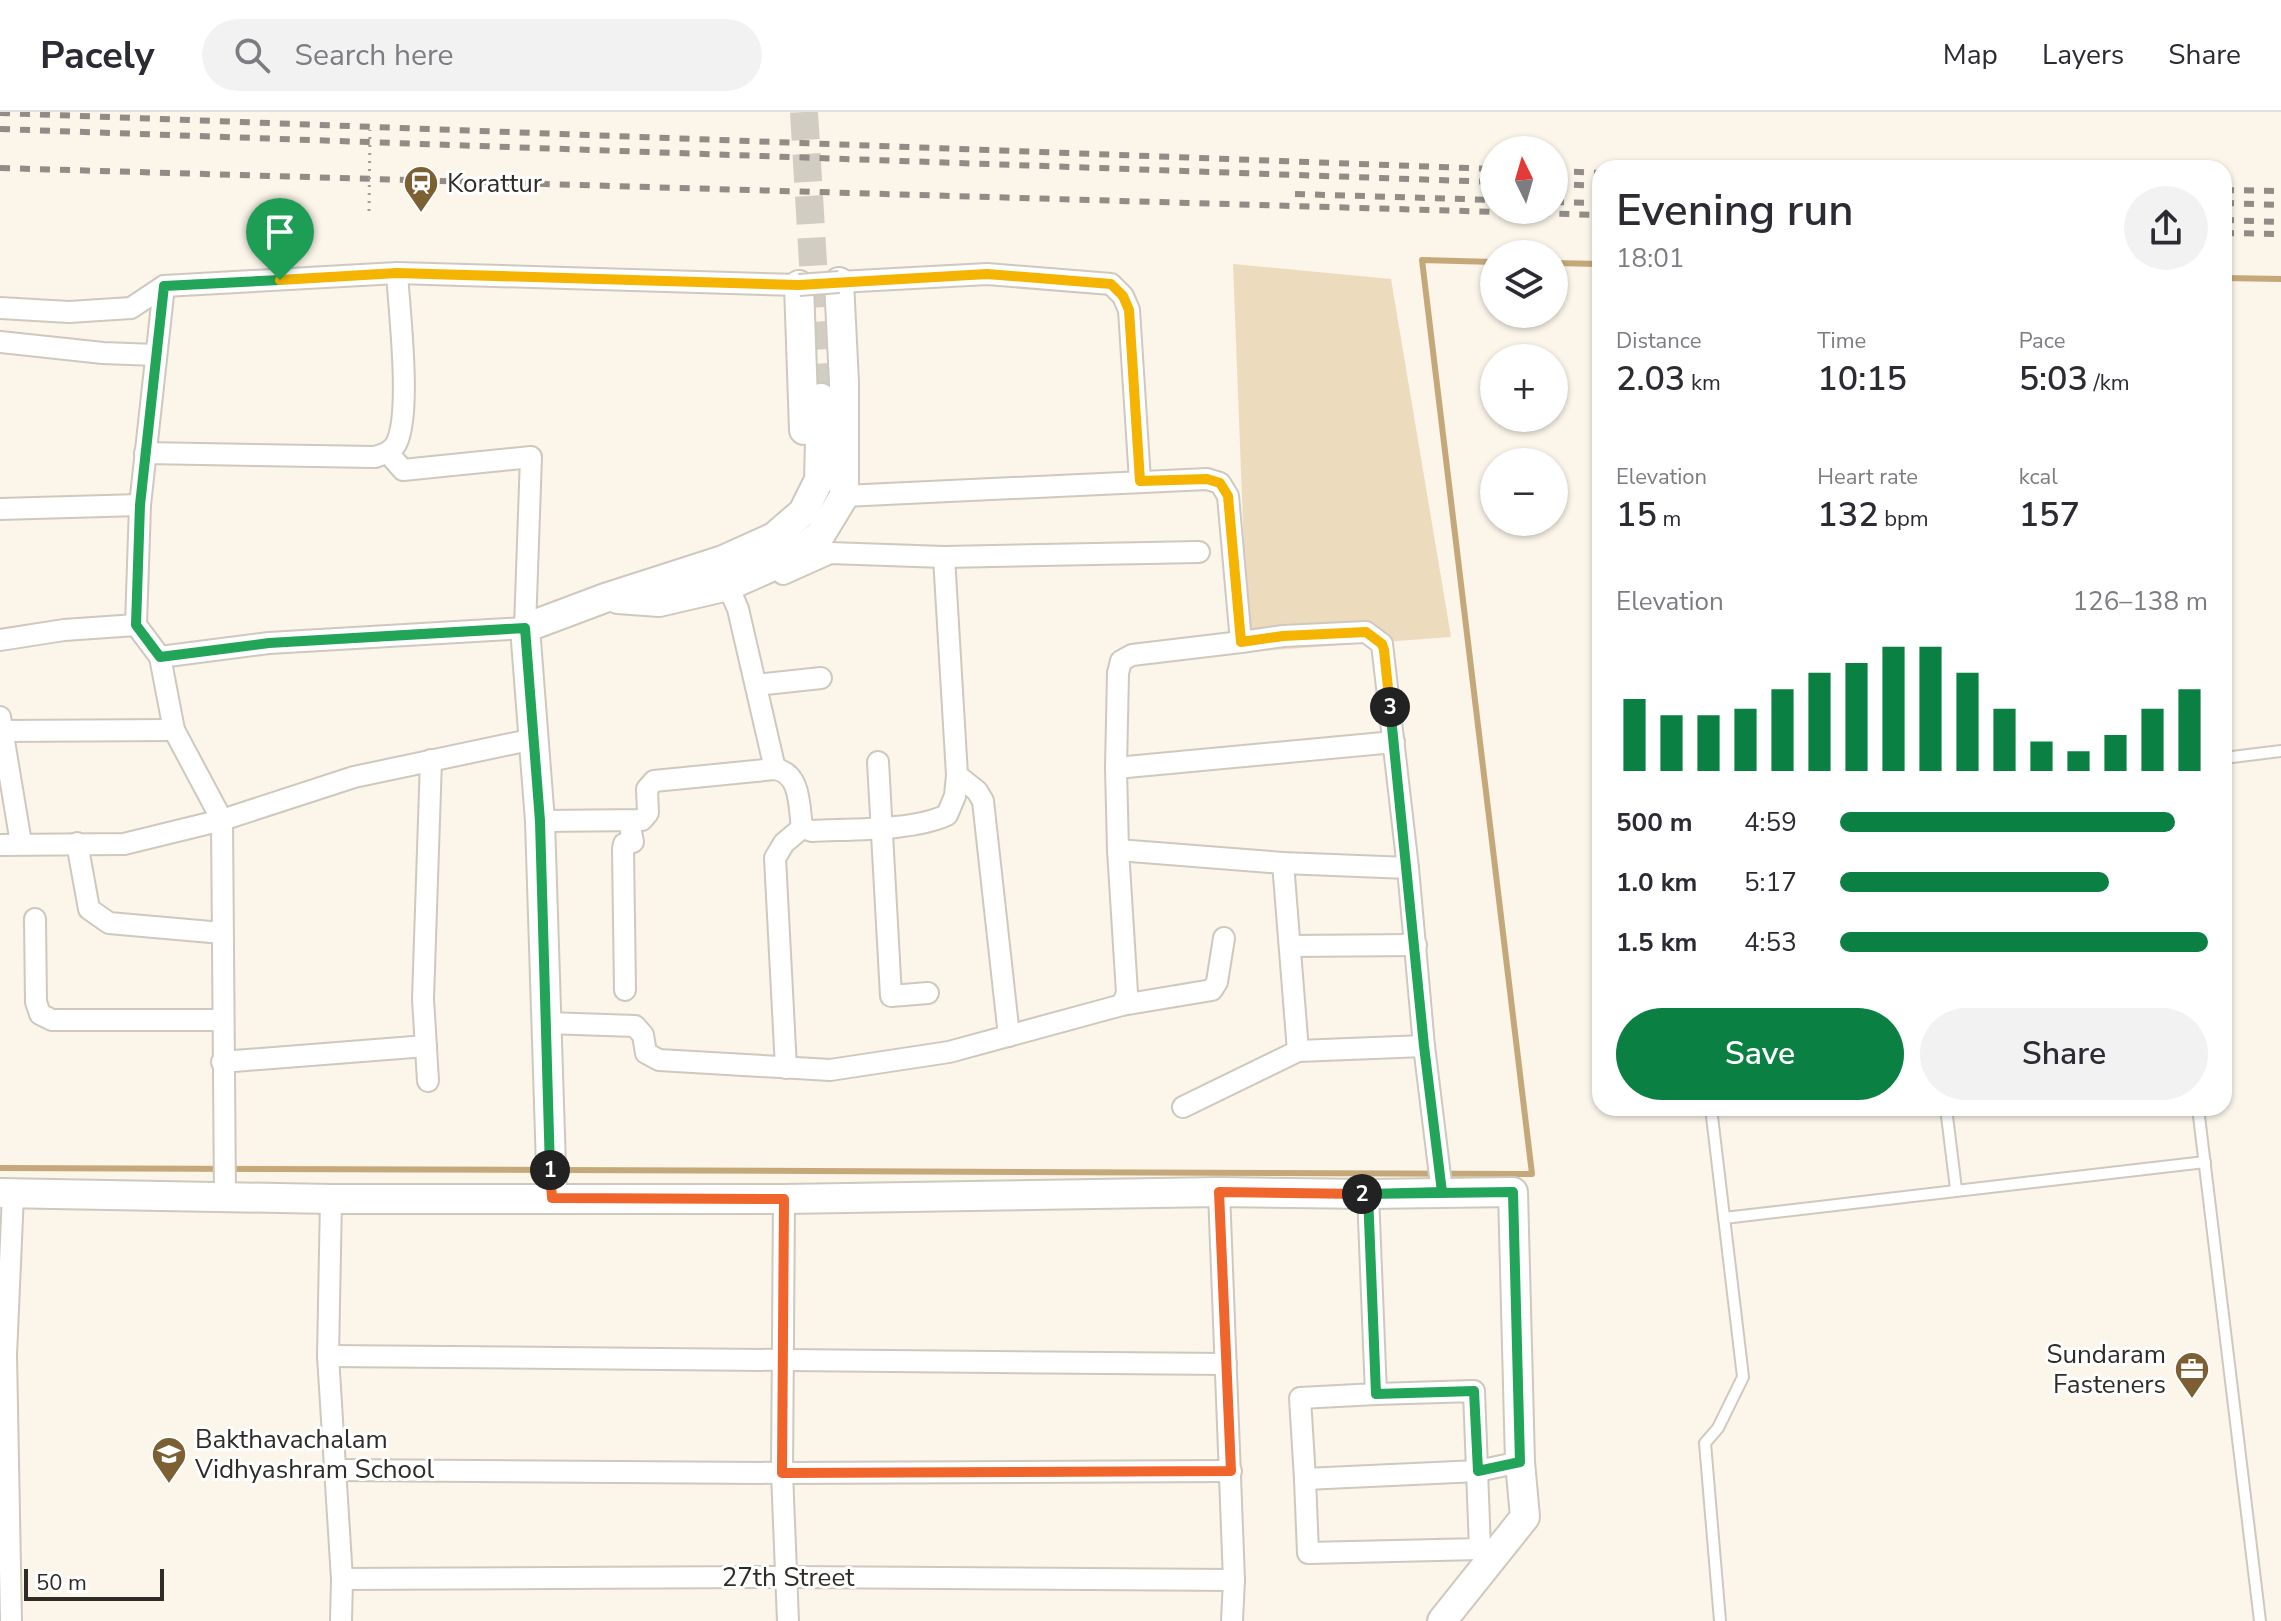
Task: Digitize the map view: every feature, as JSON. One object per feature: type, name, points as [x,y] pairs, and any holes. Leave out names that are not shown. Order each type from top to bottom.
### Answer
[{"type":"street","points":[[145,453],[375,457],[388,453],[396,444],[401,426],[403,386],[397,273]]},
{"type":"street","points":[[0,308],[69,312],[131,308],[164,286],[397,273],[799,285],[987,274],[1111,284],[1123,296],[1129,310],[1140,481]]},
{"type":"street","points":[[729,589],[789,559],[821,534],[844,496],[844,382],[839,282]]},
{"type":"street","points":[[605,598],[649,567],[737,541],[767,525],[787,500],[799,478],[804,453],[799,285]]},
{"type":"street","points":[[164,286],[140,505],[136,625],[160,657],[174,730],[222,820],[224,1178]]},
{"type":"street","points":[[0,342],[103,353],[156,355]]},
{"type":"street","points":[[160,657],[269,643],[525,628],[723,560],[774,537],[803,512],[819,480],[821,398]]},
{"type":"street","points":[[388,453],[403,470],[531,457],[525,628],[540,821],[551,1187]]},
{"type":"street","points":[[844,496],[1140,481],[1207,479],[1220,483],[1228,496],[1241,642]]},
{"type":"street","points":[[0,509],[140,505]]},
{"type":"street","points":[[605,598],[659,602],[758,584],[830,553],[944,557],[1199,552]]},
{"type":"street","points":[[802,828],[812,831],[880,828],[937,820],[947,815],[955,796],[957,775],[944,557]]},
{"type":"street","points":[[729,589],[738,609],[775,769]]},
{"type":"street","points":[[0,640],[64,630],[136,625]]},
{"type":"street","points":[[1122,1005],[1127,993],[1116,768],[1118,673],[1121,661],[1132,655],[1283,636],[1366,632],[1382,644],[1384,650],[1442,1192]]},
{"type":"street","points":[[756,685],[821,678]]},
{"type":"street","points":[[174,730],[1,726],[10,844],[124,844],[222,820],[354,777],[534,739]]},
{"type":"street","points":[[1116,768],[1394,742]]},
{"type":"street","points":[[428,1081],[423,999],[431,760]]},
{"type":"street","points":[[878,762],[891,996],[928,993]]},
{"type":"street","points":[[540,821],[642,820],[648,813],[647,789],[654,781],[775,769],[786,771],[794,778],[802,828]]},
{"type":"street","points":[[957,775],[977,791],[983,801],[1009,1036]]},
{"type":"street","points":[[625,990],[623,849],[624,844],[633,842],[629,821]]},
{"type":"street","points":[[786,1068],[775,858],[784,843],[802,828]]},
{"type":"street","points":[[77,843],[89,909],[109,923],[222,933]]},
{"type":"street","points":[[1118,850],[1283,863],[1408,868]]},
{"type":"street","points":[[1283,863],[1298,1051]]},
{"type":"street","points":[[35,919],[36,1002],[40,1014],[52,1020],[222,1020]]},
{"type":"street","points":[[547,1023],[635,1026],[643,1035],[646,1053],[659,1060],[830,1070],[949,1052],[1122,1005],[1212,990],[1217,982],[1224,938]]},
{"type":"street","points":[[1291,946],[1416,945]]},
{"type":"street","points":[[222,1062],[426,1046]]},
{"type":"street","points":[[1183,1107],[1298,1051],[1424,1046]]},
{"type":"street","points":[[11,1621],[6,1580],[4,1464],[6,1194],[224,1178],[331,1199],[551,1187],[784,1199],[1219,1192],[1513,1192],[1520,1462],[1525,1517],[1442,1621]]},
{"type":"street","points":[[1219,1192],[1231,1471],[1232,1621]]},
{"type":"street","points":[[1368,1194],[1376,1394]]},
{"type":"street","points":[[331,1199],[328,1356],[342,1579],[341,1621]]},
{"type":"street","points":[[784,1199],[782,1473],[788,1621]]},
{"type":"street","points":[[328,1356],[1226,1364]]},
{"type":"street","points":[[1474,1391],[1480,1549],[1308,1553],[1300,1398],[1376,1394],[1474,1391]]},
{"type":"street","points":[[1305,1479],[1478,1471],[1520,1462]]},
{"type":"street","points":[[336,1470],[782,1473],[1231,1471]]},
{"type":"street","name":"27th Street","points":[[342,1579],[787,1577],[1234,1580]]},
{"type":"lane","points":[[2232,757],[2281,751]]},
{"type":"lane","points":[[1712,1116],[1743,1377],[1718,1428],[1705,1443],[1720,1621]]},
{"type":"lane","points":[[1947,1116],[1956,1189]]},
{"type":"lane","points":[[2199,1116],[2260,1621]]},
{"type":"lane","points":[[1724,1218],[2205,1162]]},
{"type":"path","points":[[369,211],[370,130]]},
{"type":"shaded area","points":[[1233,264],[1391,279],[1451,637],[1248,652]]},
{"type":"waterway","points":[[560,1170],[1532,1174],[1422,260],[1480,262]]},
{"type":"waterway","points":[[1568,263],[1592,264]]},
{"type":"waterway","points":[[2232,278],[2281,279]]},
{"type":"waterway","points":[[0,1168],[545,1170]]},
{"type":"tunnel","points":[[804,112],[821,398]]},
{"type":"railway","points":[[0,113],[1480,168]]},
{"type":"railway","points":[[0,129],[1480,182]]},
{"type":"railway","points":[[0,168],[1592,215]]},
{"type":"railway","points":[[1568,172],[1592,173]]},
{"type":"railway","points":[[1568,185],[1592,186]]},
{"type":"railway","points":[[2232,190],[2281,191]]},
{"type":"railway","points":[[1295,194],[1480,200]]},
{"type":"railway","points":[[1568,202],[1592,203]]},
{"type":"railway","points":[[2232,203],[2281,205]]},
{"type":"railway","points":[[2232,220],[2281,222]]},
{"type":"railway","points":[[2232,233],[2281,234]]},
{"type":"place","name":"Korattur","points":[[421,214]]},
{"type":"place","name":"Sundaram Fasteners","points":[[2192,1400]]},
{"type":"place","name":"Bakthavachalam Vidhyashram School","points":[[169,1485]]},
{"type":"route","points":[[280,280],[164,286],[140,505],[136,625],[160,657],[269,643],[525,628],[540,821],[552,1198],[784,1199],[782,1473],[1231,1471],[1219,1192],[1368,1194],[1513,1192],[1520,1462],[1478,1471],[1474,1391],[1376,1394],[1368,1194],[1442,1192],[1382,644],[1366,632],[1283,636],[1241,642],[1228,496],[1220,483],[1207,479],[1140,481],[1129,310],[1123,296],[1111,284],[987,274],[799,285],[397,273],[280,280]]}]
